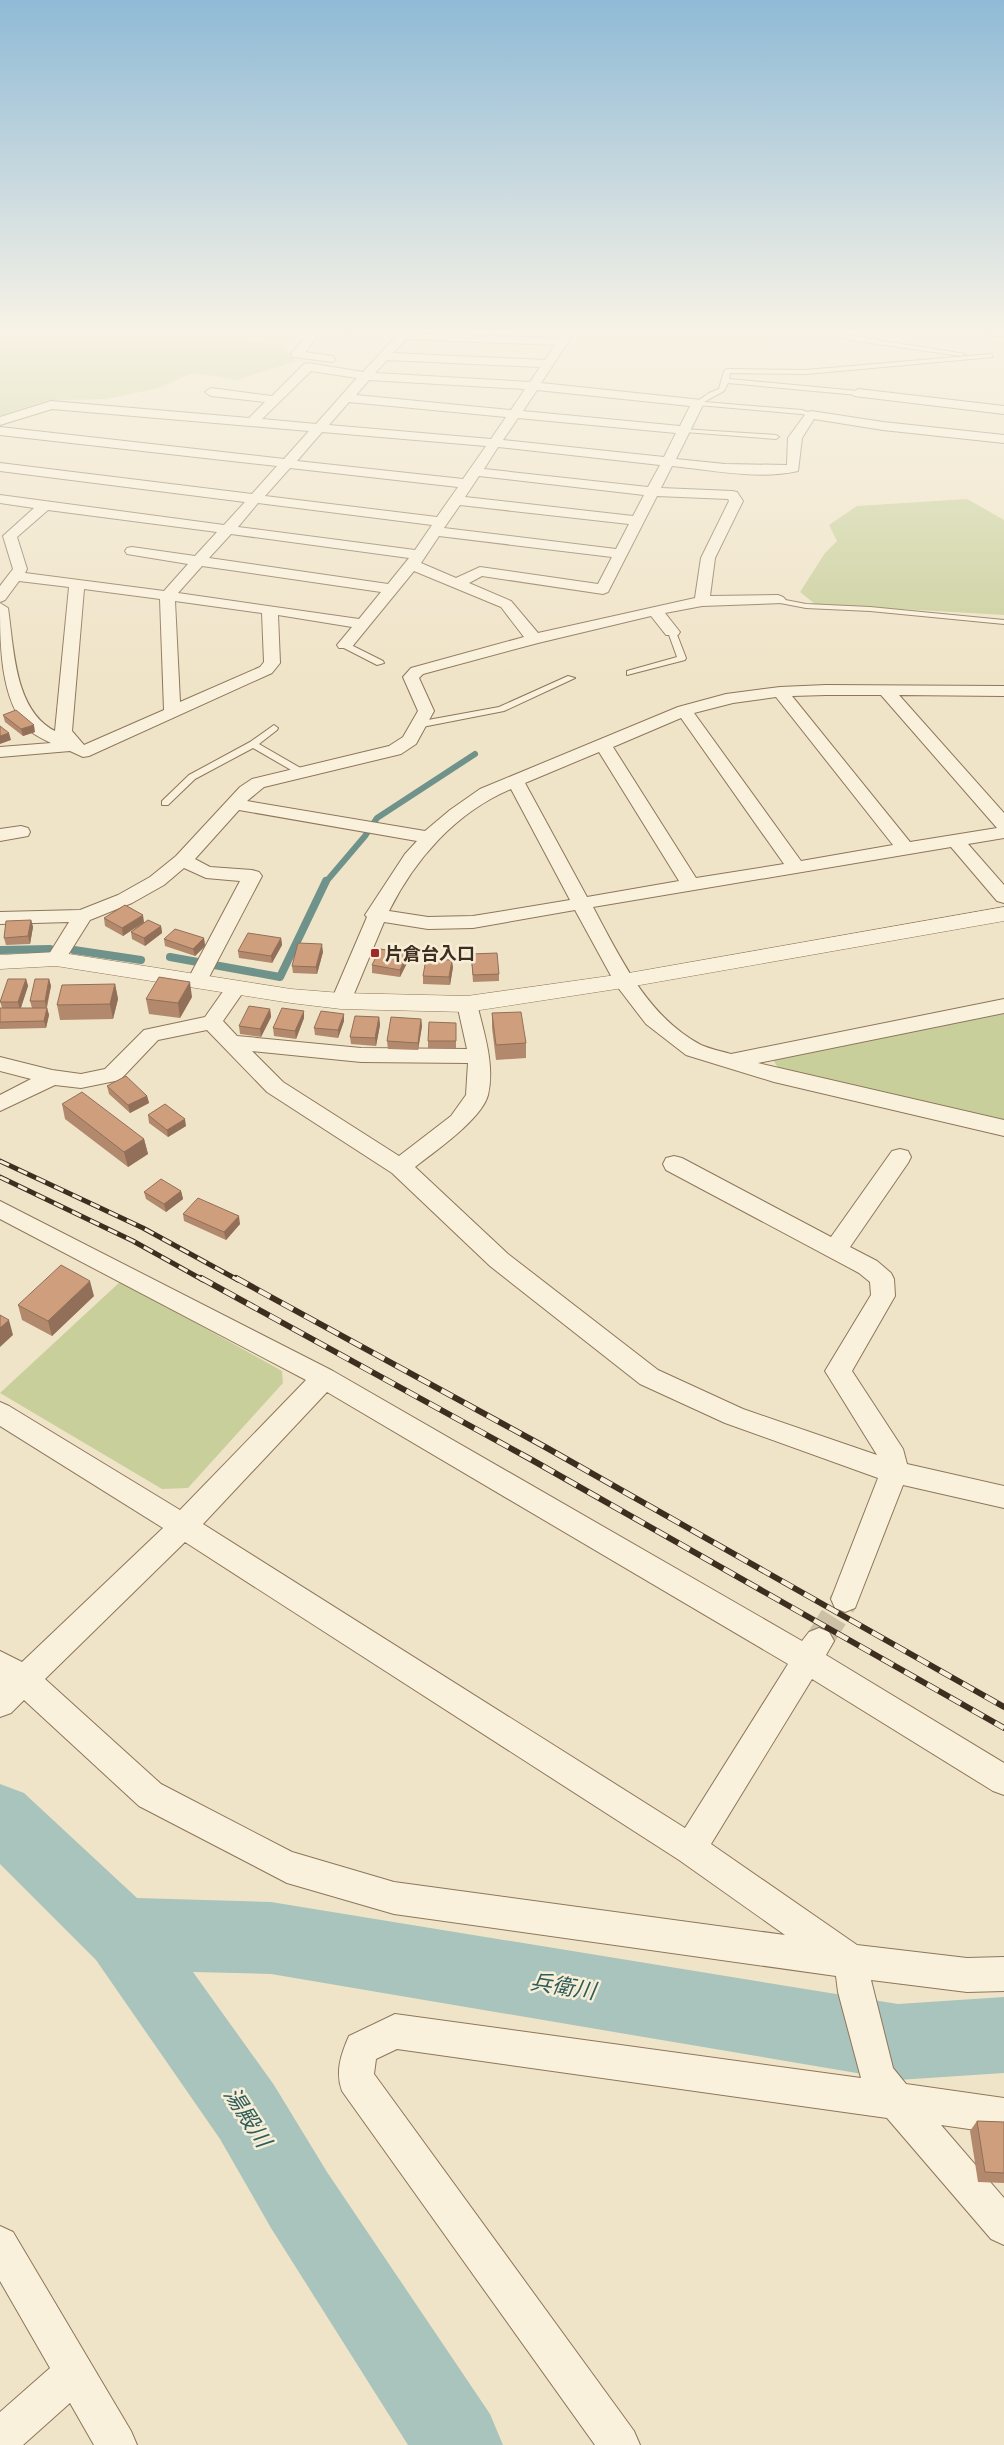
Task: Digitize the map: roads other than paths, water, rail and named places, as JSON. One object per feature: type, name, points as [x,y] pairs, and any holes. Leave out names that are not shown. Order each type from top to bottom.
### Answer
[{"type":"street","points":[[141,447],[467,484]]},
{"type":"street","points":[[172,711],[167,596],[301,447]]},
{"type":"street","points":[[345,645],[415,560],[492,447]]},
{"type":"street","points":[[533,447],[725,468],[787,470],[793,468],[788,447]]},
{"type":"street","points":[[458,584],[480,571],[603,589],[676,447]]},
{"type":"street","points":[[113,514],[158,449]]},
{"type":"street","points":[[0,467],[255,498],[621,554]]},
{"type":"street","points":[[476,472],[653,492],[732,495],[736,501],[708,558],[702,601]]},
{"type":"street","points":[[0,499],[226,530],[415,560],[458,584],[506,604],[534,639]]},
{"type":"street","points":[[456,500],[638,521]]},
{"type":"street","points":[[0,597],[20,569],[10,536],[45,505]]},
{"type":"street","points":[[132,551],[392,588]]},
{"type":"street","points":[[16,576],[270,609],[363,624]]},
{"type":"street","points":[[73,746],[63,731],[77,584]]},
{"type":"street","points":[[0,918],[83,916],[133,895],[157,881],[183,860],[235,804],[258,783],[394,750],[410,740],[426,711],[411,677],[417,671],[534,639],[655,610],[702,601],[778,600]]},
{"type":"street","points":[[0,608],[6,654],[20,704],[33,725],[83,752],[266,670],[272,663],[270,609]]},
{"type":"street","points":[[655,610],[672,632]]},
{"type":"street","points":[[885,690],[1004,824]]},
{"type":"street","points":[[341,1001],[375,915],[403,868],[428,837],[465,806],[486,793],[684,711],[732,698],[780,692],[885,690],[1004,692]]},
{"type":"street","points":[[780,692],[906,849]]},
{"type":"street","points":[[684,711],[796,867]]},
{"type":"street","points":[[603,745],[691,885]]},
{"type":"street","points":[[0,752],[73,746]]},
{"type":"street","points":[[515,780],[622,981],[652,1020],[694,1050],[774,1075],[1004,1128]]},
{"type":"street","points":[[235,804],[428,837]]},
{"type":"street","points":[[0,835],[20,832]]},
{"type":"street","points":[[375,915],[428,923],[473,922],[1004,832]]},
{"type":"street","points":[[956,841],[1004,897]]},
{"type":"street","points":[[183,860],[206,872],[252,876],[202,970]]},
{"type":"street","points":[[0,962],[56,959],[202,970],[236,988],[341,1001],[467,1004],[622,981],[1004,914]]},
{"type":"street","points":[[56,959],[83,916]]},
{"type":"street","points":[[0,1064],[52,1077],[81,1081],[112,1075],[151,1035],[212,1022],[236,988]]},
{"type":"street","points":[[400,1166],[459,1121],[478,1096],[479,1056],[467,1004]]},
{"type":"street","points":[[731,1061],[1004,1006]]},
{"type":"street","points":[[212,1022],[275,1087],[400,1166],[499,1260],[650,1377],[734,1416],[894,1472],[1004,1496]]},
{"type":"street","points":[[232,1042],[361,1055],[479,1056]]},
{"type":"street","points":[[0,1104],[52,1077]]},
{"type":"street","points":[[835,1250],[900,1157]]},
{"type":"street","points":[[674,1164],[868,1268],[882,1280],[883,1296],[838,1371],[893,1457],[894,1472],[845,1599]]},
{"type":"street","points":[[0,1209],[324,1378],[812,1650],[1004,1780]]},
{"type":"street","points":[[0,1703],[12,1672],[183,1526],[324,1378]]},
{"type":"street","points":[[0,1414],[183,1526],[690,1849],[853,1977],[888,2090],[1004,2226]]},
{"type":"street","points":[[690,1849],[812,1650]]},
{"type":"street","points":[[12,1672],[150,1795],[287,1867],[394,1898],[853,1977],[1004,1974]]},
{"type":"street","points":[[620,2445],[355,2078],[361,2048],[395,2031],[888,2090],[1004,2116]]},
{"type":"street","points":[[0,2245],[117,2445]]},
{"type":"street","points":[[0,2439],[75,2372]]},
{"type":"lane","points":[[778,600],[806,606],[870,609],[1004,622]]},
{"type":"lane","points":[[630,673],[682,658],[672,632]]},
{"type":"lane","points":[[345,645],[380,663]]},
{"type":"lane","points":[[417,725],[501,709],[571,678]]},
{"type":"lane","points":[[165,803],[192,777],[253,744],[274,728]]},
{"type":"lane","points":[[253,744],[301,772]]},
{"type":"waterway","points":[[325,883],[365,836],[377,818],[475,754]]},
{"type":"waterway","points":[[170,957],[280,977],[325,883]]},
{"type":"waterway","points":[[0,950],[50,949]]},
{"type":"waterway","points":[[74,950],[141,960]]},
{"type":"waterway","name":"湯殿川","points":[[0,1817],[122,1934]]},
{"type":"waterway","name":"兵衛川","points":[[122,1934],[271,1938],[898,2042],[1004,2035]]},
{"type":"waterway","name":"湯殿川","points":[[122,1934],[247,2112],[299,2200],[459,2445]]},
{"type":"tunnel","points":[[819,1641],[845,1599]]},
{"type":"railway","points":[[0,1161],[143,1228],[238,1280]]},
{"type":"railway","points":[[0,1177],[133,1241],[203,1280]]},
{"type":"railway","points":[[201,1278],[532,1460],[1004,1728]]},
{"type":"railway","points":[[236,1278],[547,1448],[1004,1707]]},
{"type":"place","name":"片倉台入口","points":[[375,953]]}]
